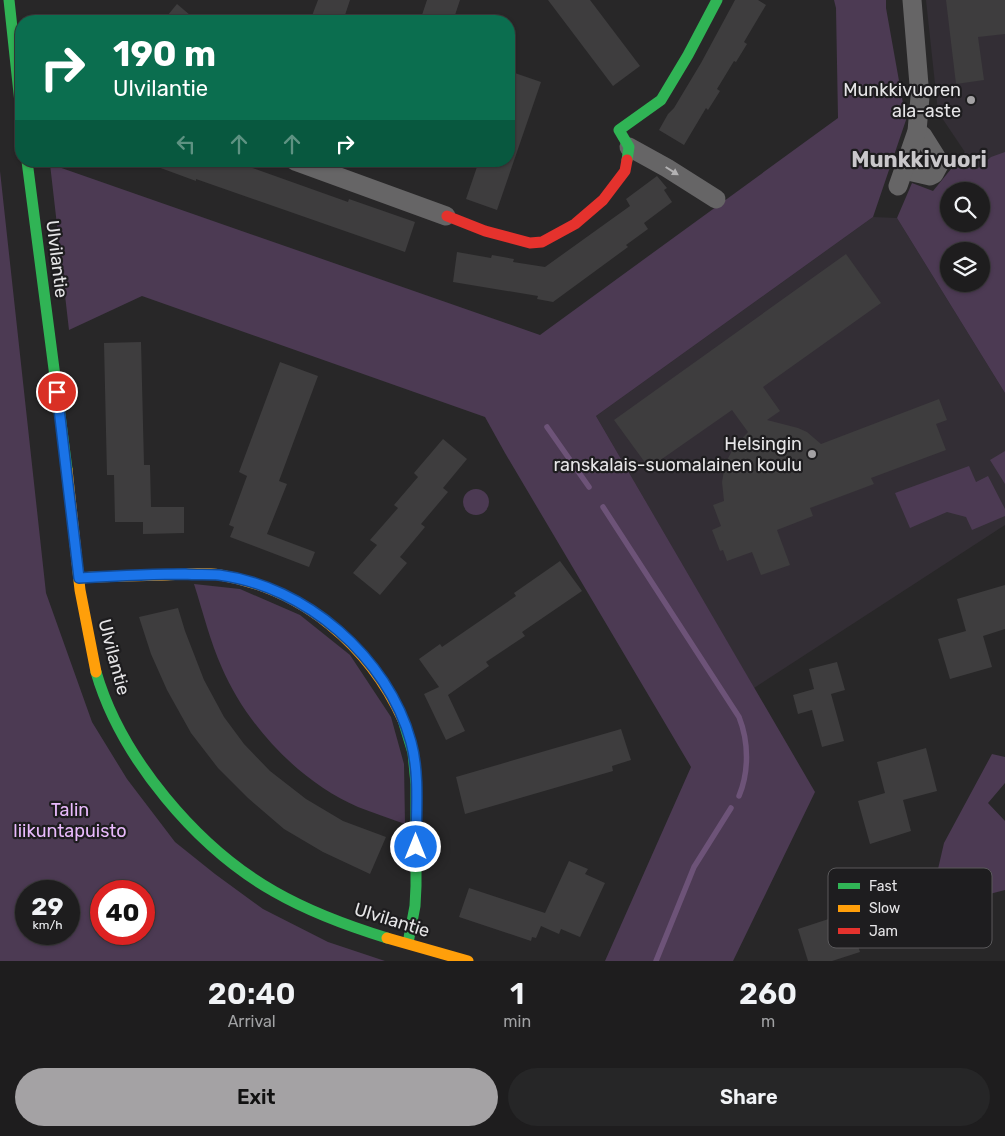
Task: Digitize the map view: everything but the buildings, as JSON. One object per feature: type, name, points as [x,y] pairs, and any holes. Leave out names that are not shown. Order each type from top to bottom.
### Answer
[{"type":"street","points":[[9,0],[15,47]]},
{"type":"street","points":[[716,199],[630,147],[619,130],[661,100],[688,55],[717,0]]},
{"type":"street","points":[[912,0],[921,95],[917,131],[901,178],[930,176],[934,174],[940,163],[923,136],[917,131]]},
{"type":"street","points":[[311,167],[485,231],[530,243],[542,242],[575,224],[603,200],[626,171],[630,147]]},
{"type":"street","name":"Ulvilantie","points":[[28,167],[83,607],[99,682],[111,712],[144,767],[173,806],[227,858],[272,890],[305,908],[335,920],[468,961]]},
{"type":"street","points":[[79,578],[174,574],[217,575],[250,582],[288,596],[312,610],[342,633],[356,648],[374,669],[396,707],[408,732],[414,758],[415,906],[408,943]]},
{"type":"shaded area","name":"Munkkivuoren ala-aste","points":[[926,0],[1005,0],[1005,204],[990,186],[990,182],[987,182],[977,170],[938,112]]},
{"type":"shaded area","name":"Helsingin ranskalais-suomalainen koulu","points":[[873,217],[897,218],[940,288],[940,292],[943,292],[1005,393],[1005,525],[754,688],[596,416]]},
{"type":"green space","points":[[834,0],[886,0],[906,120],[873,217],[596,416],[815,792],[733,961],[605,961],[691,767],[485,417],[142,296],[69,330],[50,167],[59,167],[540,335],[838,118],[836,8]]},
{"type":"green space","points":[[965,152],[977,169],[991,157],[1005,152],[1005,393],[943,292],[990,292],[990,242],[940,242],[940,288],[897,218],[912,183],[933,191],[940,182],[940,232],[990,232],[990,182],[940,182]]},
{"type":"green space","name":"Talin liikuntapuisto","points":[[0,171],[46,593],[92,722],[127,779],[175,842],[263,909],[328,942],[385,961],[0,961]]},
{"type":"green space","points":[[1005,451],[1005,484],[990,460]]},
{"type":"green space","points":[[969,466],[976,482],[988,476],[1005,509],[1005,516],[972,530],[966,517],[947,512],[910,528],[895,493]]},
{"type":"green space","points":[[476,489],[485,493],[489,502],[485,511],[476,515],[467,511],[463,502],[467,493]]},
{"type":"green space","points":[[194,584],[240,589],[300,615],[350,655],[391,717],[404,764],[405,824],[358,807],[316,783],[278,750],[261,731],[233,690],[222,668],[210,637]]},
{"type":"green space","points":[[992,754],[1005,757],[1005,783],[988,803],[1005,821],[1005,890],[992,893],[992,868],[938,868],[944,843]]},
{"type":"waterway","points":[[547,427],[589,487]]},
{"type":"waterway","points":[[603,507],[739,717],[746,747],[745,777],[739,796]]},
{"type":"waterway","points":[[656,961],[694,867],[731,808]]},
{"type":"traffic: fast","points":[[9,0],[15,56]]},
{"type":"traffic: fast","points":[[627,160],[629,147],[619,130],[661,100],[688,55],[717,0]]},
{"type":"traffic: fast","points":[[28,167],[67,469]]},
{"type":"traffic: fast","points":[[96,672],[108,704],[143,768],[191,826],[218,851],[246,873],[288,899],[329,918],[387,938]]},
{"type":"traffic: fast","points":[[403,720],[413,753],[416,784],[415,906],[408,943]]},
{"type":"traffic: slow","points":[[67,469],[80,590],[96,672]]},
{"type":"traffic: slow","points":[[79,578],[213,574],[250,582],[279,593],[305,607],[330,625],[352,645],[372,668],[389,693],[403,720]]},
{"type":"traffic: slow","points":[[387,938],[468,961]]},
{"type":"traffic: jam","points":[[447,216],[485,231],[530,243],[542,242],[575,224],[603,200],[625,171],[627,160]]},
{"type":"place","name":"Munkkivuoren ala-aste","points":[[971,100]]},
{"type":"place","name":"Helsingin ranskalais-suomalainen koulu","points":[[812,454]]},
{"type":"district","name":"Munkkivuori","points":[[919,159]]},
{"type":"route","points":[[57,392],[79,578],[174,574],[230,577],[288,596],[312,610],[342,633],[374,669],[387,689],[405,724],[411,741],[416,772],[416,847]]}]
